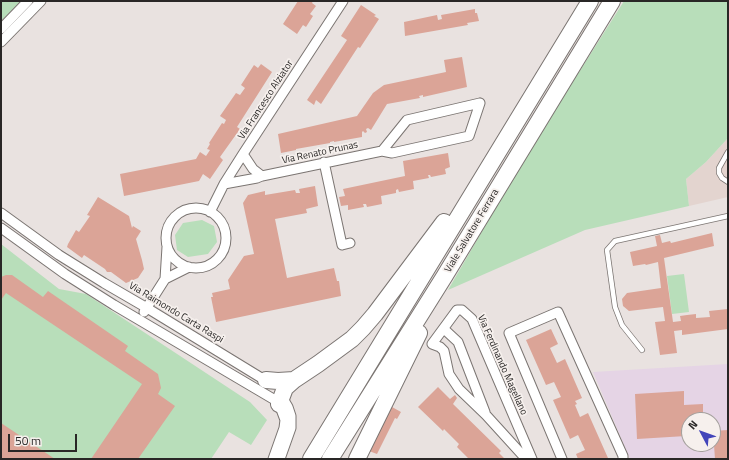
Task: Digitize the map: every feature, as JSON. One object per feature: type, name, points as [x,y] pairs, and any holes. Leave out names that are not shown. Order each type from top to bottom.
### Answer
[{"type":"highway","name":"Viale Salvatore Ferrara","points":[[330,459],[444,277],[612,1]]},
{"type":"highway","name":"Viale Salvatore Ferrara","points":[[311,459],[586,5]]},
{"type":"highway","points":[[281,401],[285,388],[352,339],[363,328],[452,211],[465,206]]},
{"type":"highway","points":[[357,459],[442,288],[444,277]]},
{"type":"highway","points":[[266,380],[294,380]]},
{"type":"street","points":[[1,28],[28,1]]},
{"type":"street","points":[[1,42],[40,1]]},
{"type":"street","name":"Via Francesco Alziator","points":[[210,212],[224,184],[243,154],[344,1]]},
{"type":"street","name":"Via Renato Prunas","points":[[224,184],[257,178],[324,162],[382,151],[392,153],[469,136],[480,103],[407,120],[382,151]]},
{"type":"street","points":[[243,154],[253,169],[262,176]]},
{"type":"street","points":[[324,162],[342,245],[350,243]]},
{"type":"street","points":[[139,319],[165,279],[167,230],[170,223],[181,213],[195,208],[203,209],[216,216],[224,228],[225,243],[223,250],[208,266],[201,268],[189,267],[179,263],[174,258],[167,245]]},
{"type":"street","name":"Via Raimondo Carta Raspi","points":[[1,212],[59,255],[266,380],[289,411],[291,428],[273,459]]},
{"type":"street","points":[[1,228],[65,274],[243,381],[281,401]]},
{"type":"street","points":[[165,279],[189,267]]},
{"type":"street","name":"Via Ferdinando Magellano","points":[[526,459],[486,415],[459,389],[449,374],[444,351],[440,347],[432,344],[457,310],[462,310],[472,319],[532,459]]},
{"type":"street","name":"Via Ferdinando Magellano","points":[[562,459],[509,333],[558,312],[623,456],[623,459]]},
{"type":"street","points":[[444,329],[458,342],[486,415]]},
{"type":"street","name":"Via Raimondo Carta Raspi","points":[[273,459],[282,437],[285,424],[281,401]]},
{"type":"lane","points":[[728,152],[719,168],[719,173],[722,178],[728,182]]},
{"type":"lane","points":[[642,350],[622,325],[615,307],[607,250],[614,241],[728,216]]},
{"type":"shaded area","points":[[728,138],[728,197],[689,206],[686,179],[706,162]]},
{"type":"shaded area","points":[[728,364],[728,459],[630,459],[593,372]]},
{"type":"green space","points":[[1,1],[21,1],[1,21]]},
{"type":"green space","points":[[624,1],[728,1],[728,138],[706,162],[686,179],[689,206],[585,230],[448,290],[564,90],[581,69]]},
{"type":"green space","points":[[202,220],[214,226],[217,242],[208,254],[188,257],[177,250],[175,235],[183,223]]},
{"type":"green space","points":[[1,244],[59,289],[86,294],[250,402],[267,420],[251,445],[229,432],[211,459],[1,459]]},
{"type":"green space","points":[[684,274],[689,312],[672,314],[667,276]]},
{"type":"building","points":[[298,1],[313,1],[312,3],[316,6],[310,14],[313,16],[306,27],[303,25],[297,34],[283,24]]},
{"type":"building","points":[[361,5],[376,15],[374,16],[379,19],[360,48],[358,47],[321,104],[316,100],[314,105],[307,100],[347,40],[341,36]]},
{"type":"building","points":[[475,9],[475,13],[477,13],[479,21],[467,23],[468,25],[405,36],[404,22],[437,15],[438,20],[442,19],[441,15]]},
{"type":"building","points":[[462,57],[467,87],[423,97],[423,95],[419,96],[420,98],[387,104],[371,130],[368,128],[366,129],[367,132],[362,132],[362,137],[334,141],[281,153],[278,134],[357,116],[373,93],[384,85],[446,72],[444,60]]},
{"type":"building","points":[[261,64],[272,72],[237,127],[240,129],[220,157],[223,160],[210,179],[203,174],[199,181],[124,196],[120,174],[196,159],[200,152],[206,156],[210,150],[207,149],[210,144],[209,143],[222,123],[224,124],[226,120],[220,116],[236,93],[240,95],[245,88],[241,85],[254,65],[258,68]]},
{"type":"building","points":[[448,153],[450,167],[445,169],[446,174],[431,177],[428,175],[429,178],[413,181],[414,189],[399,192],[398,189],[396,190],[396,193],[381,196],[382,204],[367,207],[366,204],[363,204],[364,207],[348,210],[348,205],[341,206],[339,197],[345,196],[343,189],[405,176],[403,161]]},
{"type":"building","points":[[315,186],[318,206],[306,209],[307,213],[275,219],[287,278],[334,268],[337,281],[339,281],[341,296],[216,322],[211,297],[213,297],[212,293],[230,289],[228,280],[244,256],[254,254],[243,203],[248,195],[265,191],[265,195],[295,190],[296,193],[300,193],[299,189]]},
{"type":"building","points":[[98,197],[129,216],[132,228],[133,226],[141,231],[136,239],[144,269],[138,278],[126,283],[111,272],[107,272],[105,269],[84,255],[82,258],[67,247],[76,230],[79,232],[90,216],[87,215]]},
{"type":"building","points":[[712,233],[714,246],[664,258],[673,322],[681,321],[680,316],[696,314],[696,318],[710,317],[709,311],[728,309],[728,329],[682,335],[682,330],[674,331],[677,353],[660,355],[655,322],[665,321],[663,307],[629,311],[623,306],[622,299],[627,293],[661,288],[658,262],[633,266],[630,252],[657,246],[655,236],[660,235],[662,243],[670,241],[671,243]]},
{"type":"building","points":[[12,275],[43,297],[48,291],[128,346],[125,351],[158,374],[161,388],[158,394],[175,406],[138,459],[91,459],[142,384],[6,293],[1,300],[1,277]]},
{"type":"building","points":[[551,329],[558,344],[550,348],[557,363],[565,359],[582,398],[575,401],[580,417],[588,413],[608,458],[607,459],[578,459],[576,454],[585,450],[578,435],[570,439],[553,400],[561,397],[554,382],[546,385],[526,340]]},
{"type":"building","points":[[438,387],[450,399],[455,395],[457,398],[453,404],[501,451],[499,453],[505,459],[469,459],[457,447],[459,444],[418,407]]},
{"type":"building","points":[[684,391],[684,405],[703,404],[703,412],[681,412],[681,436],[637,439],[635,394]]},
{"type":"building","points":[[392,407],[401,412],[397,419],[395,418],[377,454],[369,451],[387,414],[388,415]]},
{"type":"building","points":[[1,423],[55,459],[1,459]]},
{"type":"building","points":[[721,430],[728,430],[728,459],[715,459],[714,452],[721,452]]}]
